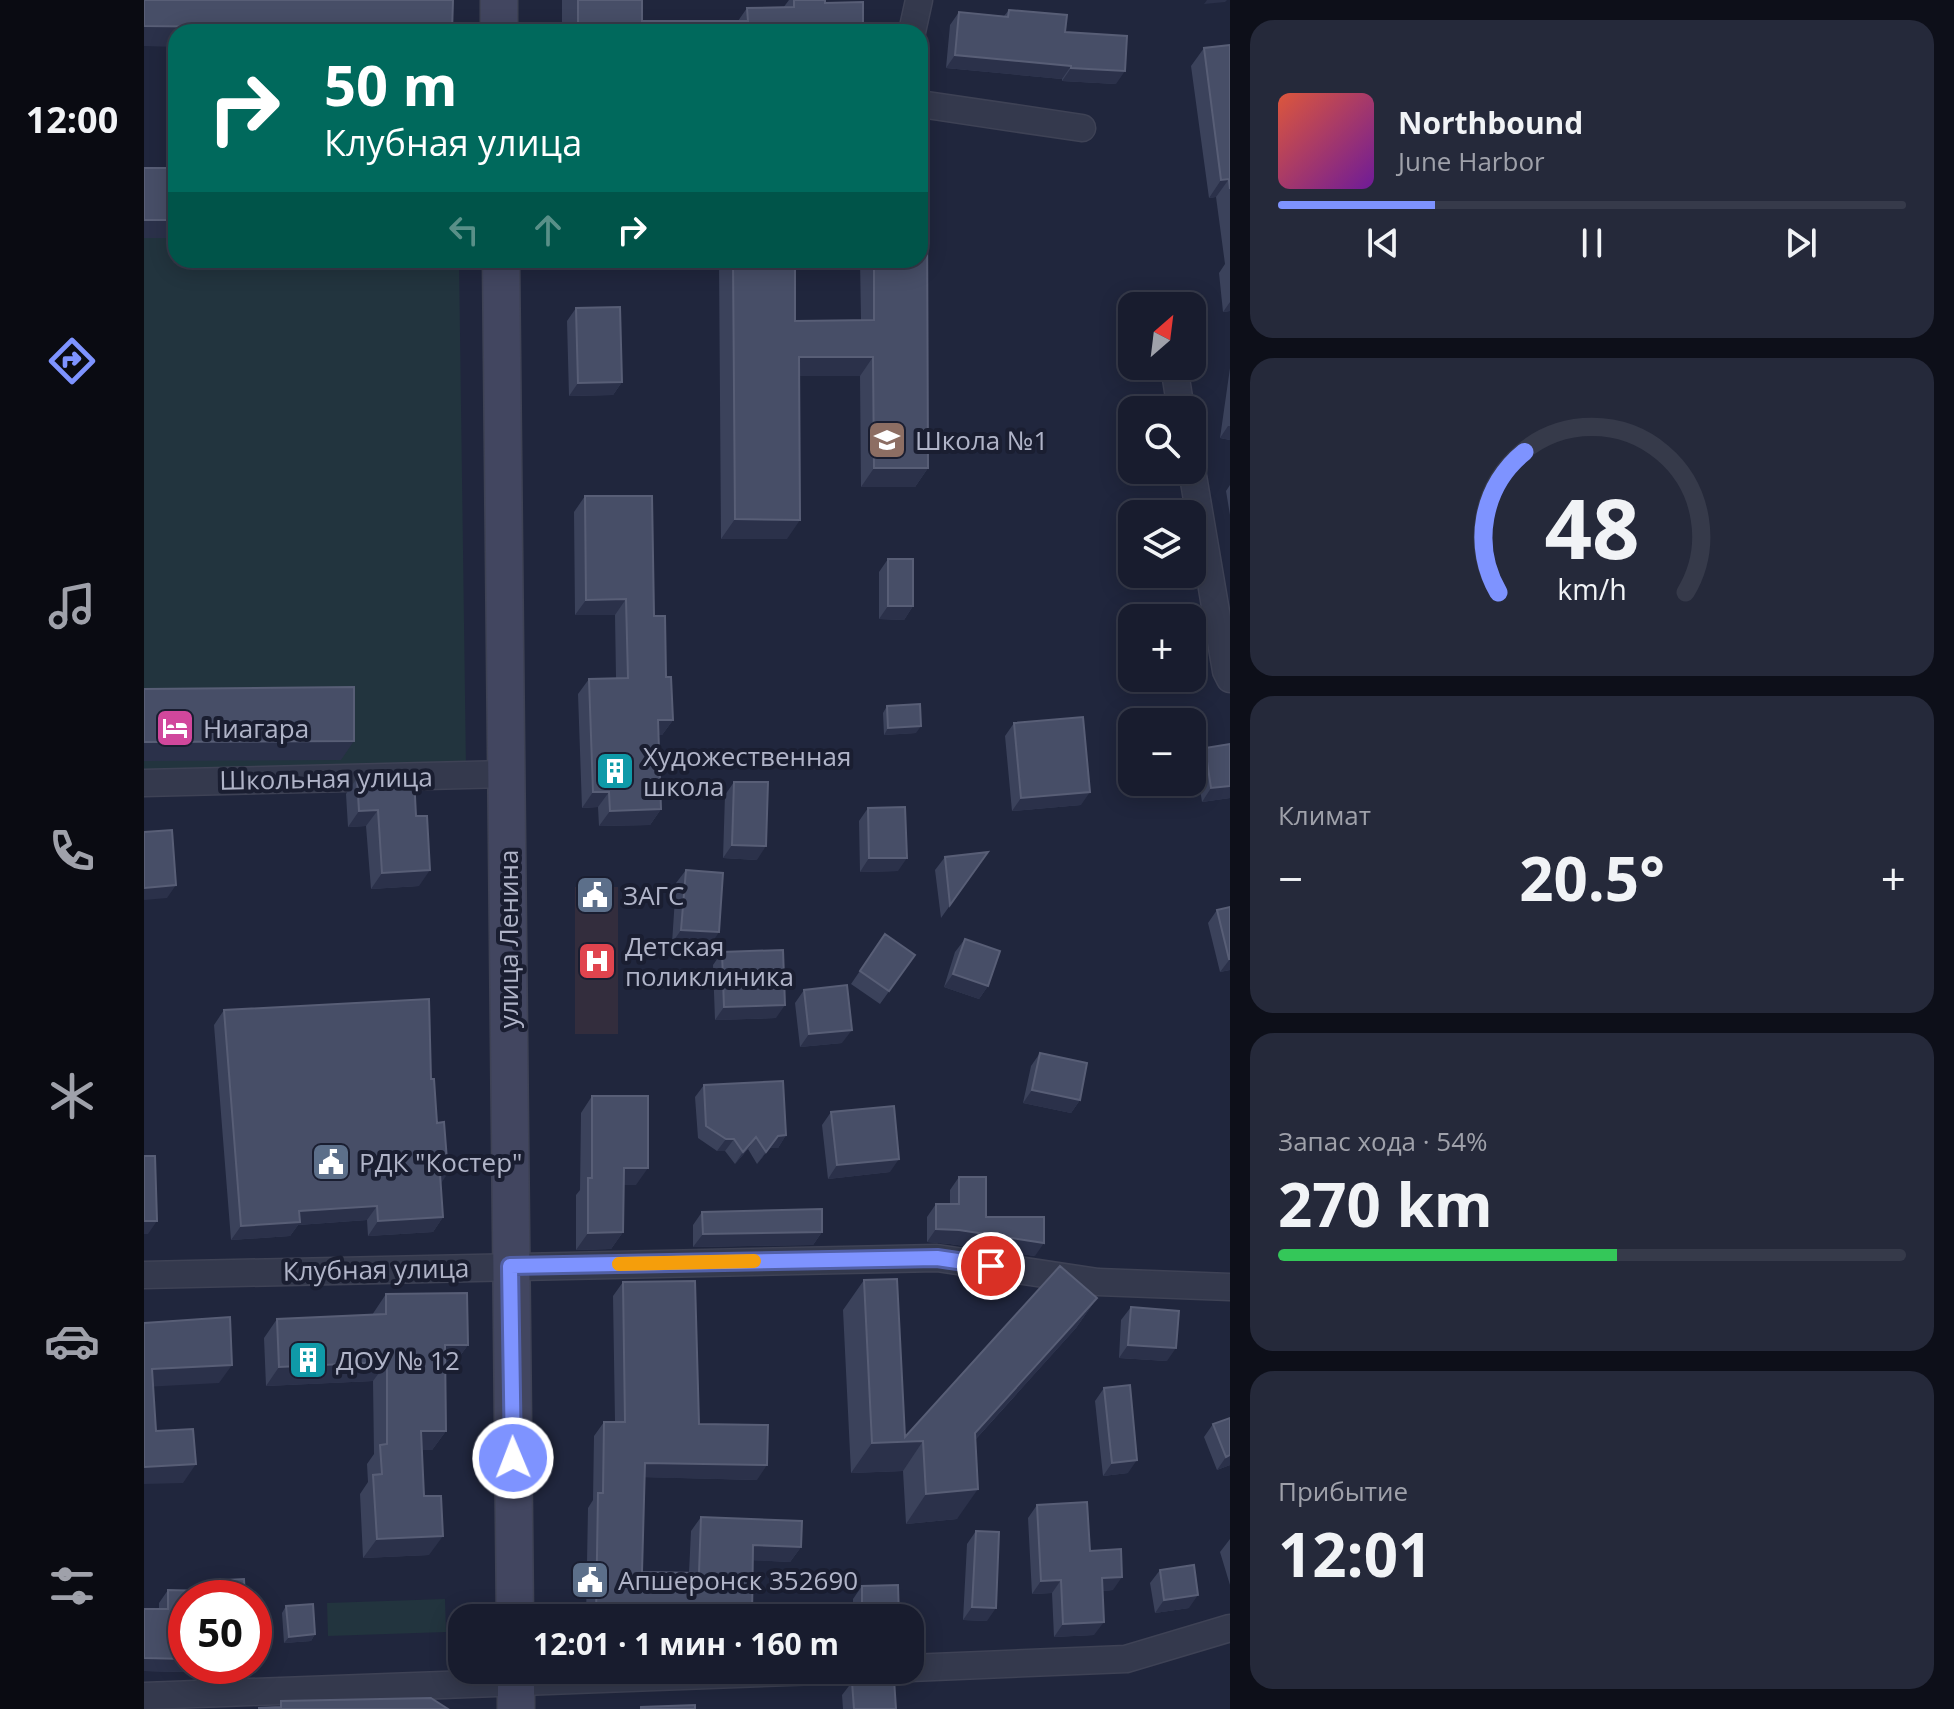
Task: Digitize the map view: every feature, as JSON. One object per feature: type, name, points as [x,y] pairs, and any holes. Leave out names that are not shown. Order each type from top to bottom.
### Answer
[{"type":"main road","points":[[499,0],[499,24]]},
{"type":"main road","name":"улица Ленина","points":[[501,268],[515,1604]]},
{"type":"street","points":[[914,24],[919,0]]},
{"type":"street","points":[[928,105],[1082,128]]},
{"type":"street","points":[[1194,484],[1226,671],[1230,679]]},
{"type":"street","name":"Школьная улица","points":[[144,783],[507,774]]},
{"type":"street","name":"Клубная улица","points":[[144,1275],[937,1258],[1098,1282],[1230,1287]]},
{"type":"street","points":[[924,1667],[1126,1659],[1230,1628]]},
{"type":"street","points":[[144,1696],[574,1684]]},
{"type":"shaded area","points":[[144,173],[168,173],[168,268],[459,268],[466,768],[144,772]]},
{"type":"shaded area","name":"Детская поликлиника","points":[[575,887],[618,887],[618,1034],[575,1034]]},
{"type":"shaded area","points":[[445,1599],[446,1632],[328,1636],[327,1603]]},
{"type":"building","points":[[144,0],[453,0],[452,24],[144,26]]},
{"type":"building","points":[[578,0],[642,0],[642,21],[748,21],[747,8],[794,7],[794,0],[863,2],[863,24],[578,24]]},
{"type":"building","points":[[1009,10],[1067,15],[1065,32],[1127,36],[1125,71],[955,55],[959,12],[1008,17]]},
{"type":"building","points":[[1230,45],[1230,189],[1229,179],[1221,180],[1204,48]]},
{"type":"building","points":[[144,168],[168,168],[168,220],[144,220]]},
{"type":"building","points":[[733,268],[795,268],[795,321],[874,320],[874,268],[927,268],[928,468],[874,468],[873,357],[799,357],[800,520],[735,519]]},
{"type":"building","points":[[620,307],[622,382],[578,383],[576,308]]},
{"type":"building","points":[[585,496],[652,496],[654,616],[665,616],[666,677],[671,677],[673,720],[658,720],[661,809],[610,811],[609,792],[593,792],[589,679],[628,678],[626,599],[586,600]]},
{"type":"building","points":[[888,559],[913,559],[913,606],[888,606]]},
{"type":"building","points":[[354,687],[354,741],[144,742],[144,689]]},
{"type":"building","points":[[920,704],[921,726],[888,728],[887,706]]},
{"type":"building","points":[[1083,717],[1090,792],[1021,798],[1014,723]]},
{"type":"building","points":[[1230,744],[1230,786],[1211,788],[1206,748]]},
{"type":"building","points":[[414,777],[416,816],[427,816],[430,870],[382,873],[378,810],[359,811],[357,778]]},
{"type":"building","points":[[734,782],[768,782],[766,846],[732,845]]},
{"type":"building","points":[[905,807],[907,858],[869,858],[868,808]]},
{"type":"building","points":[[172,830],[176,885],[144,888],[144,832]]},
{"type":"building","points":[[988,852],[950,905],[945,857]]},
{"type":"building","points":[[686,870],[723,873],[719,932],[681,930]]},
{"type":"building","points":[[1230,907],[1230,959],[1229,959],[1217,910]]},
{"type":"building","points":[[885,934],[915,955],[889,991],[860,971]]},
{"type":"building","points":[[965,939],[1000,951],[988,986],[953,974]]},
{"type":"building","points":[[783,950],[785,1005],[724,1007],[722,952]]},
{"type":"building","points":[[847,985],[852,1030],[809,1034],[804,990]]},
{"type":"building","points":[[429,999],[431,1079],[434,1079],[437,1123],[444,1122],[448,1173],[440,1174],[443,1217],[378,1221],[377,1206],[299,1211],[300,1222],[241,1226],[224,1010]]},
{"type":"building","points":[[1040,1053],[1087,1063],[1080,1100],[1032,1090]]},
{"type":"building","points":[[783,1081],[786,1135],[778,1136],[766,1152],[756,1137],[743,1152],[734,1139],[726,1139],[706,1126],[704,1085]]},
{"type":"building","points":[[592,1096],[648,1096],[648,1168],[624,1168],[623,1232],[588,1233]]},
{"type":"building","points":[[894,1106],[899,1159],[837,1165],[831,1112]]},
{"type":"building","points":[[144,1156],[155,1156],[157,1221],[144,1221]]},
{"type":"building","points":[[959,1177],[986,1177],[986,1217],[1044,1217],[1044,1243],[936,1229],[936,1204],[959,1204]]},
{"type":"building","points":[[822,1209],[822,1232],[703,1234],[702,1212]]},
{"type":"building","points":[[1060,1266],[1097,1298],[975,1433],[978,1489],[926,1494],[923,1441],[872,1443],[864,1280],[897,1279],[905,1437]]},
{"type":"building","points":[[695,1281],[699,1424],[768,1425],[767,1465],[645,1463],[642,1572],[699,1573],[701,1517],[802,1521],[801,1547],[753,1545],[752,1604],[596,1604],[598,1493],[603,1493],[604,1422],[625,1422],[623,1282]]},
{"type":"building","points":[[467,1293],[468,1345],[445,1345],[446,1431],[421,1431],[424,1496],[441,1496],[443,1536],[377,1539],[373,1475],[382,1474],[380,1445],[387,1444],[387,1362],[279,1367],[277,1319],[386,1314],[386,1294]]},
{"type":"building","points":[[1131,1307],[1179,1311],[1176,1348],[1128,1345]]},
{"type":"building","points":[[230,1317],[232,1365],[152,1369],[156,1431],[193,1429],[196,1464],[144,1467],[144,1323]]},
{"type":"building","points":[[1130,1385],[1137,1460],[1112,1463],[1104,1388]]},
{"type":"building","points":[[1230,1418],[1230,1455],[1226,1457],[1213,1424]]},
{"type":"building","points":[[1087,1502],[1090,1551],[1121,1549],[1122,1577],[1102,1578],[1104,1622],[1063,1624],[1061,1580],[1041,1581],[1037,1505]]},
{"type":"building","points":[[976,1531],[999,1532],[996,1608],[972,1607]]},
{"type":"building","points":[[1194,1565],[1198,1595],[1164,1600],[1160,1570]]},
{"type":"building","points":[[898,1585],[899,1604],[862,1604],[862,1586]]},
{"type":"building","points":[[313,1604],[315,1634],[289,1637],[286,1606]]},
{"type":"building","points":[[144,1609],[168,1609],[168,1659],[144,1658]]},
{"type":"building","points":[[852,1684],[894,1684],[896,1709],[854,1709]]},
{"type":"building","points":[[431,1698],[448,1709],[259,1709],[281,1707],[281,1701]]},
{"type":"building","points":[[695,1705],[695,1709],[641,1709],[641,1707]]},
{"type":"slow traffic","points":[[619,1264],[754,1261]]},
{"type":"place","name":"Школа №1","points":[[887,440]]},
{"type":"place","name":"Ниагара","points":[[175,728]]},
{"type":"place","name":"Художественная школа","points":[[615,771]]},
{"type":"place","name":"ЗАГС","points":[[595,895]]},
{"type":"place","name":"Детская поликлиника","points":[[597,961]]},
{"type":"place","name":"РДК \"Костер\"","points":[[331,1162]]},
{"type":"place","name":"ДОУ № 12","points":[[308,1360]]},
{"type":"place","name":"Апшеронск 352690","points":[[590,1580]]},
{"type":"route","points":[[513,1458],[510,1266],[937,1258],[991,1266]]}]
